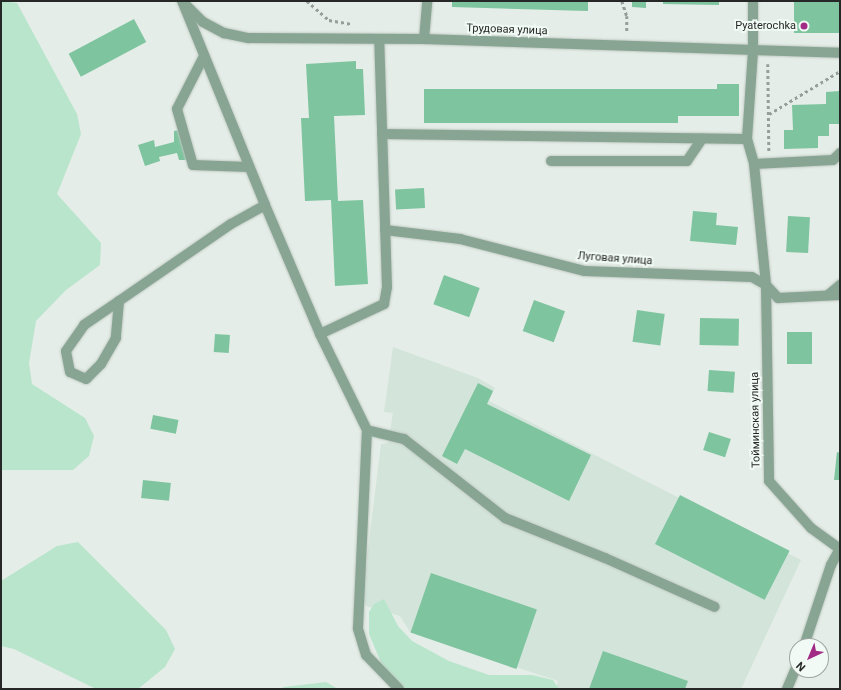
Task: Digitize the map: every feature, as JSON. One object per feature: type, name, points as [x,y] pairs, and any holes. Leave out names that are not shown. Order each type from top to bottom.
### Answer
[{"type":"street","points":[[424,39],[427,1]]},
{"type":"street","name":"Тойминская улица","points":[[752,1],[753,51],[747,139],[754,164],[766,285],[769,481],[811,528],[840,549]]},
{"type":"street","points":[[183,2],[248,167],[320,334],[367,430],[358,628],[366,655],[399,689]]},
{"type":"street","name":"Трудовая улица","points":[[183,2],[203,22],[224,33],[248,38],[424,39],[768,52],[840,53]]},
{"type":"street","points":[[320,334],[384,304],[387,287],[379,39]]},
{"type":"street","points":[[204,56],[177,109],[193,166],[248,167]]},
{"type":"street","points":[[382,134],[747,139]]},
{"type":"street","points":[[551,160],[686,161],[702,139]]},
{"type":"street","points":[[754,164],[833,160],[840,153]]},
{"type":"street","points":[[119,301],[116,338],[101,364],[86,379],[70,372],[66,351],[84,325],[231,224],[265,205]]},
{"type":"street","name":"Луговая улица","points":[[385,230],[460,240],[585,271],[752,277],[766,285],[778,298],[840,295]]},
{"type":"street","points":[[828,295],[840,285]]},
{"type":"street","points":[[367,430],[404,439],[505,518],[605,558],[715,607]]},
{"type":"street","points":[[807,638],[831,566],[840,549]]},
{"type":"street","points":[[787,689],[792,678]]},
{"type":"path","points":[[622,1],[627,16],[628,39]]},
{"type":"path","points":[[768,52],[769,163]]},
{"type":"path","points":[[768,114],[840,71]]},
{"type":"shaded area","points":[[393,347],[478,378],[495,388],[489,401],[801,560],[741,689],[556,689],[558,681],[410,632],[400,616],[366,606],[362,598],[381,444],[388,443],[393,413],[384,412]]},
{"type":"green space","points":[[1,1],[17,3],[77,114],[81,134],[57,194],[101,243],[100,265],[66,290],[36,321],[29,363],[32,384],[85,418],[94,436],[89,456],[73,470],[1,470]]},
{"type":"green space","points":[[78,542],[166,630],[175,649],[165,667],[138,689],[96,689],[14,649],[1,646],[1,581],[57,546]]},
{"type":"green space","points":[[384,599],[398,626],[412,641],[449,661],[489,675],[532,675],[553,680],[559,689],[404,689],[382,665],[369,634],[369,612],[374,604]]},
{"type":"green space","points":[[326,682],[338,689],[281,689],[284,687]]},
{"type":"building","points":[[452,1],[588,1],[588,11],[452,7]]},
{"type":"building","points":[[632,1],[646,1],[646,8],[632,7]]},
{"type":"building","points":[[663,1],[719,1],[719,5],[663,4]]},
{"type":"building","points":[[794,1],[840,1],[840,33],[794,33]]},
{"type":"building","points":[[134,19],[146,42],[81,77],[69,54]]},
{"type":"building","points":[[356,61],[356,69],[363,69],[365,115],[334,116],[338,201],[363,200],[368,284],[335,286],[331,200],[305,201],[301,118],[309,118],[306,64]]},
{"type":"building","points":[[717,84],[739,84],[739,116],[678,116],[678,123],[424,123],[424,89],[717,89]]},
{"type":"building","points":[[840,91],[840,124],[829,124],[829,136],[818,136],[818,148],[784,149],[784,130],[793,130],[792,105],[826,104],[826,92]]},
{"type":"building","points":[[179,130],[189,160],[179,160],[177,153],[159,157],[160,161],[145,166],[138,145],[154,140],[155,147],[174,142],[174,131]]},
{"type":"building","points":[[424,188],[425,208],[396,209],[395,190]]},
{"type":"building","points":[[693,211],[717,213],[716,225],[738,227],[736,245],[690,241]]},
{"type":"building","points":[[788,216],[810,217],[808,253],[786,252]]},
{"type":"building","points":[[444,275],[480,288],[469,317],[433,304]]},
{"type":"building","points":[[534,300],[565,311],[554,342],[523,331]]},
{"type":"building","points":[[637,310],[665,314],[660,346],[633,342]]},
{"type":"building","points":[[700,318],[739,319],[739,346],[700,345]]},
{"type":"building","points":[[787,332],[812,332],[812,364],[787,364]]},
{"type":"building","points":[[215,334],[230,335],[229,353],[214,352]]},
{"type":"building","points":[[709,370],[735,372],[733,393],[708,391]]},
{"type":"building","points":[[478,383],[493,391],[487,404],[591,455],[569,501],[465,449],[457,464],[442,456]]},
{"type":"building","points":[[153,415],[179,420],[176,434],[150,429]]},
{"type":"building","points":[[709,432],[731,439],[725,457],[703,450]]},
{"type":"building","points":[[837,452],[840,453],[840,480],[834,480]]},
{"type":"building","points":[[143,480],[171,483],[169,501],[141,498]]},
{"type":"building","points":[[680,495],[790,551],[765,600],[655,544]]},
{"type":"building","points":[[431,573],[537,609],[516,669],[410,633]]},
{"type":"building","points":[[603,651],[688,681],[685,689],[589,689]]},
{"type":"place","name":"Pyaterochka","points":[[804,26]]}]
